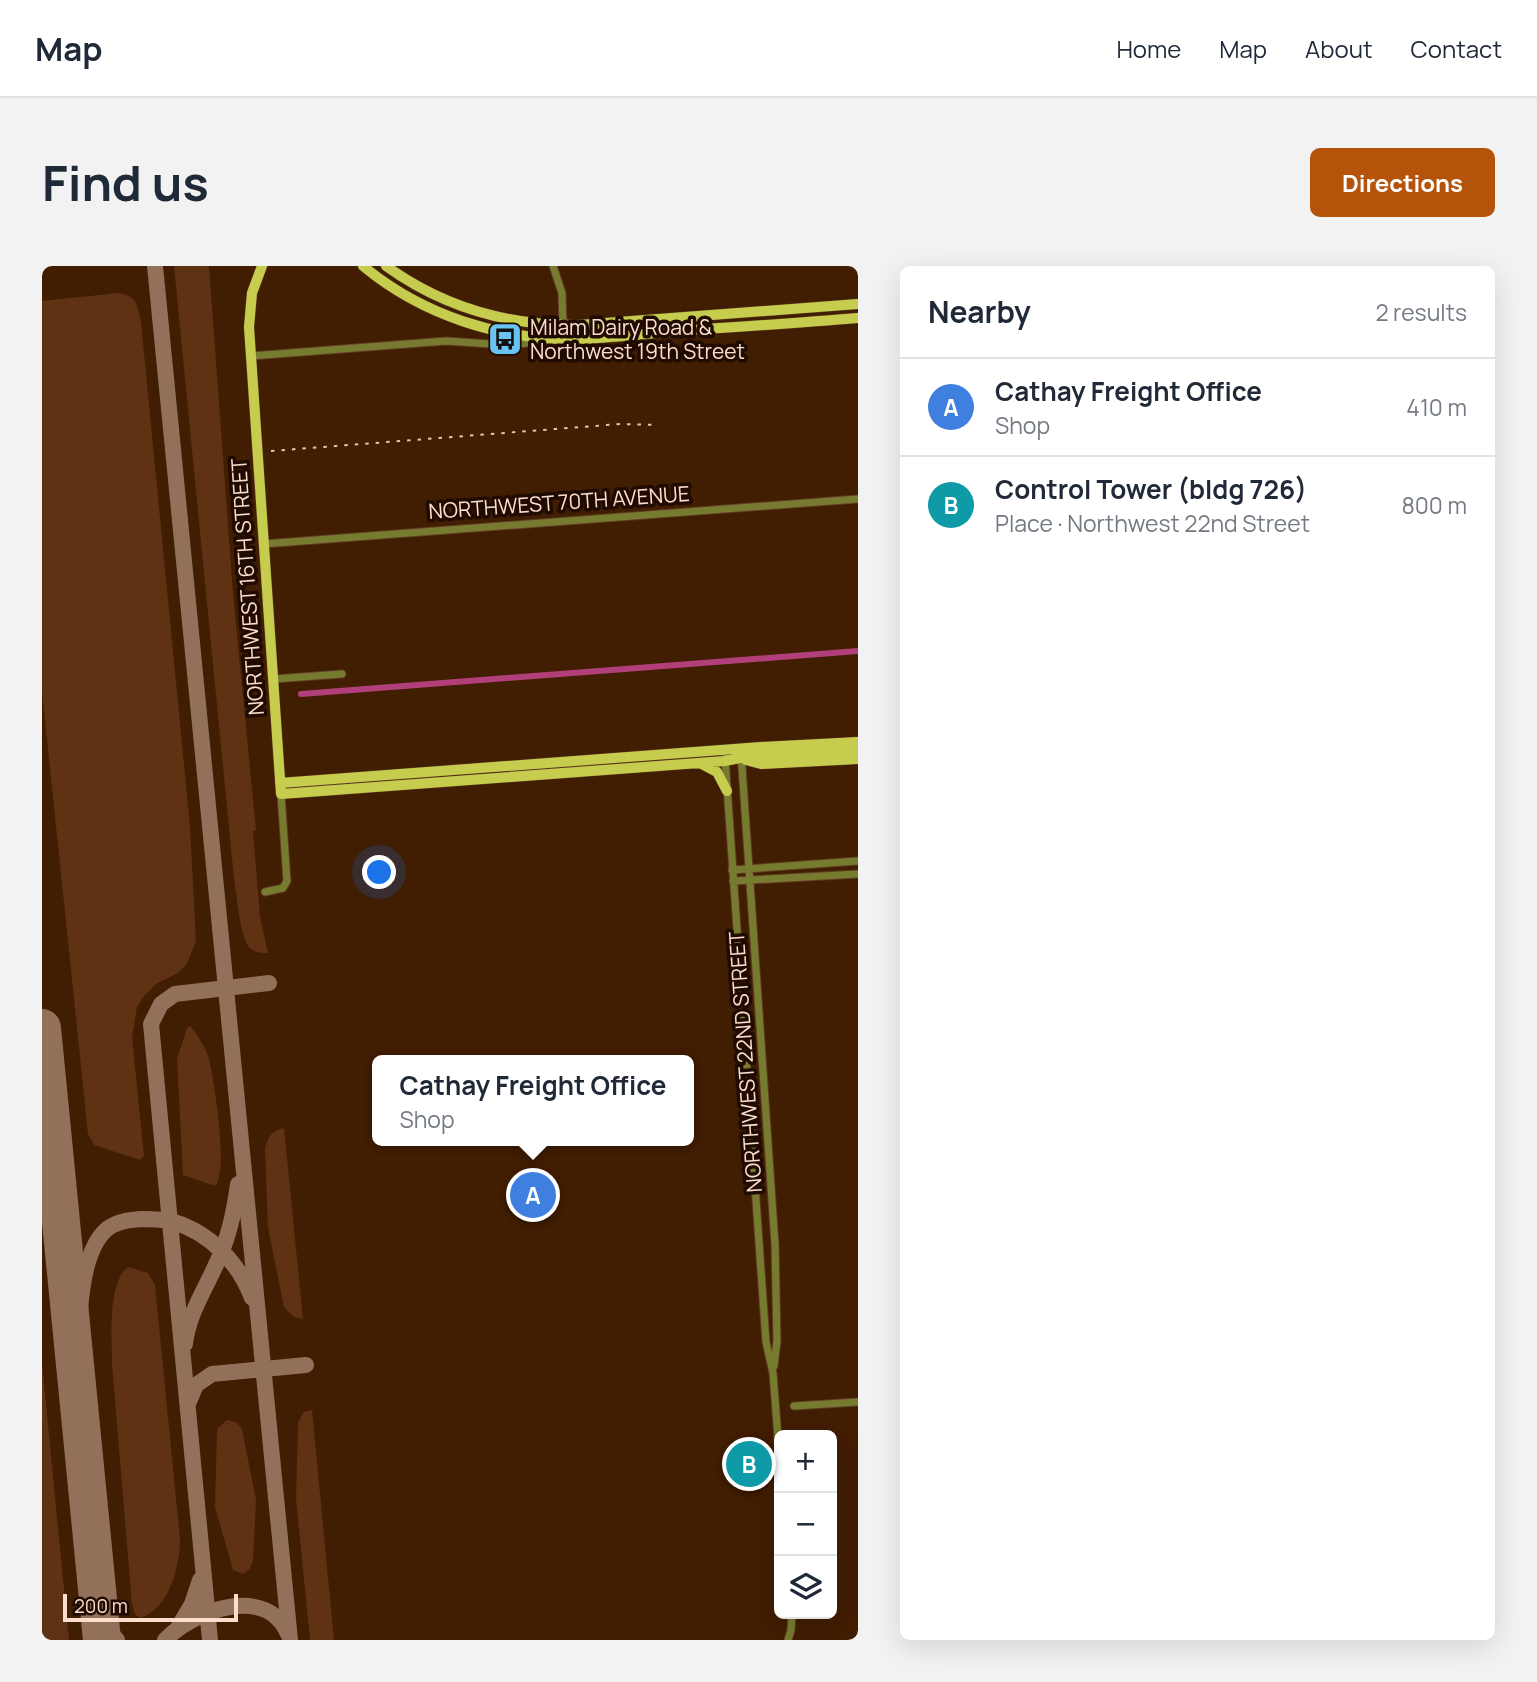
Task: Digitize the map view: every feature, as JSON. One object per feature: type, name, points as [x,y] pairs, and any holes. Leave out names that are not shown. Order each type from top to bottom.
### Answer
[{"type":"main road","name":"NORTHWEST 16TH STREET","points":[[261,266],[250,306],[250,356],[281,789]]},
{"type":"main road","points":[[363,266],[409,298],[457,320],[514,334],[563,339],[858,318]]},
{"type":"main road","points":[[386,266],[426,291],[466,308],[518,321],[563,325],[855,304]]},
{"type":"main road","points":[[836,320],[855,304]]},
{"type":"main road","points":[[721,314],[722,328]]},
{"type":"main road","points":[[619,336],[642,320]]},
{"type":"main road","points":[[563,325],[563,339]]},
{"type":"main road","points":[[281,789],[741,754],[858,742]]},
{"type":"main road","points":[[741,754],[858,750]]},
{"type":"main road","points":[[741,754],[761,764],[858,760]]},
{"type":"main road","points":[[281,789],[700,762],[725,755]]},
{"type":"main road","points":[[700,762],[717,772],[727,791]]},
{"type":"street","points":[[554,266],[561,285],[563,325]]},
{"type":"street","points":[[250,356],[446,341],[491,345],[539,344],[563,339]]},
{"type":"street","name":"NORTHWEST 70TH AVENUE","points":[[263,544],[858,499]]},
{"type":"street","points":[[274,679],[342,674]]},
{"type":"street","name":"NORTHWEST 22ND STREET","points":[[741,754],[777,1288],[777,1341],[773,1373]]},
{"type":"street","name":"NORTHWEST 22ND STREET","points":[[725,755],[766,1342],[773,1373],[777,1430]]},
{"type":"street","name":"NORTHWEST 16TH STREET","points":[[265,892],[283,888],[287,881],[281,789]]},
{"type":"street","points":[[732,870],[858,861]]},
{"type":"street","points":[[733,881],[858,874]]},
{"type":"street","points":[[794,1406],[858,1402]]},
{"type":"street","points":[[788,1640],[792,1619]]},
{"type":"shaded area","points":[[174,266],[209,266],[233,593],[256,830],[253,831],[260,917],[268,953],[255,951],[247,944],[234,879]]},
{"type":"shaded area","points":[[119,293],[133,299],[141,322],[190,826],[196,941],[187,964],[178,973],[156,984],[137,1007],[132,1037],[144,1156],[140,1160],[94,1145],[88,1134],[42,691],[42,301]]},
{"type":"shaded area","points":[[190,1026],[208,1055],[214,1086],[221,1146],[219,1178],[215,1186],[183,1175],[177,1059]]},
{"type":"shaded area","points":[[284,1128],[303,1319],[294,1317],[284,1307],[268,1228],[265,1148],[271,1135]]},
{"type":"shaded area","points":[[128,1267],[148,1273],[155,1285],[180,1539],[178,1562],[171,1586],[158,1606],[140,1618],[135,1614],[132,1605],[112,1364],[114,1298],[121,1275]]},
{"type":"shaded area","points":[[42,1363],[69,1640],[42,1640]]},
{"type":"shaded area","points":[[312,1410],[334,1640],[310,1640],[296,1499],[298,1422],[304,1412]]},
{"type":"shaded area","points":[[227,1420],[236,1422],[242,1429],[256,1500],[253,1561],[249,1570],[243,1574],[233,1570],[215,1507],[217,1429]]},
{"type":"waterway","points":[[301,694],[858,651]]},
{"type":"taxiway","points":[[155,266],[290,1640]]},
{"type":"taxiway","points":[[210,1640],[151,1024],[161,1004],[175,994],[269,983]]},
{"type":"taxiway","points":[[185,1344],[195,1308],[227,1237],[238,1184]]},
{"type":"taxiway","points":[[83,1448],[79,1366],[81,1300],[94,1246],[107,1229],[128,1220],[142,1219],[166,1220],[187,1227],[222,1251],[239,1273],[252,1298]]},
{"type":"taxiway","points":[[188,1404],[196,1385],[212,1374],[306,1365]]},
{"type":"taxiway","points":[[179,1626],[192,1604],[200,1580]]},
{"type":"taxiway","points":[[98,1597],[105,1626],[117,1640]]},
{"type":"taxiway","points":[[165,1640],[194,1619],[211,1612],[248,1606],[264,1610],[278,1619],[288,1634]]},
{"type":"runway","points":[[42,1028],[102,1640]]},
{"type":"railway","points":[[271,451],[620,424],[657,425]]},
{"type":"place","name":"Milam Dairy Road & Northwest 19th Street","points":[[505,339]]},
{"type":"place","name":"Cathay Freight Office","points":[[533,1195]]},
{"type":"place","name":"Control Tower (bldg 726)","points":[[749,1464]]}]
